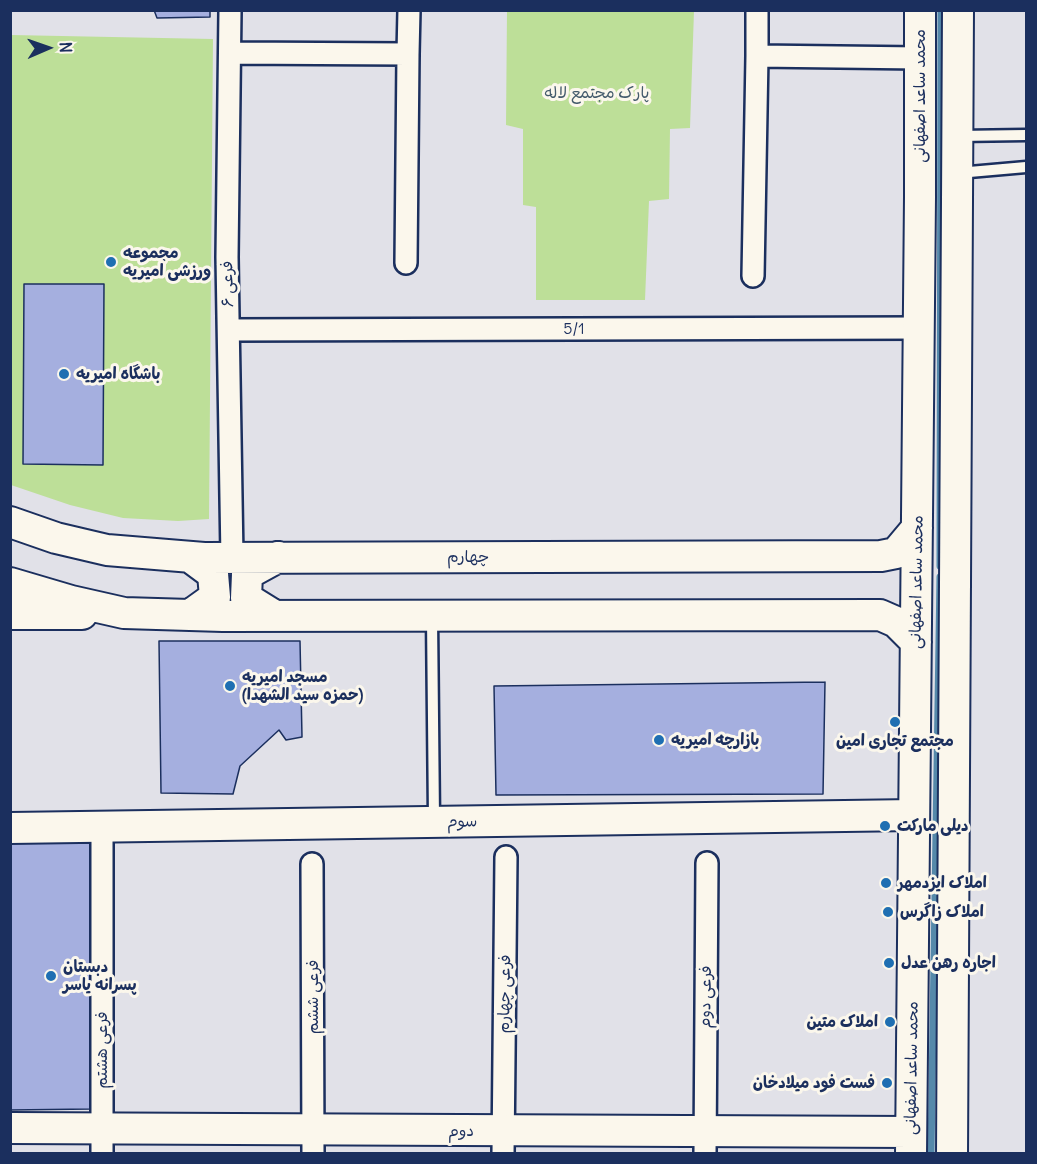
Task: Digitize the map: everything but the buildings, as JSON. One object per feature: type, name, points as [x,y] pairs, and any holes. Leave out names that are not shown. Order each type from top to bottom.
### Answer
[{"type":"street","name":"فرعی ۶","points":[[230,10],[227,257],[232,558]]},
{"type":"street","points":[[406,263],[409,10]]},
{"type":"street","points":[[753,276],[757,10]]},
{"type":"street","name":"محمد ساعد اصفهانی","points":[[911,1143],[920,10]]},
{"type":"street","points":[[952,1154],[958,10]]},
{"type":"street","points":[[230,53],[408,54]]},
{"type":"street","points":[[757,56],[920,58]]},
{"type":"street","name":"5/1","points":[[229,330],[919,328]]},
{"type":"street","name":"چهارم","points":[[10,522],[56,538],[107,550],[232,558],[881,556]]},
{"type":"street","points":[[881,556],[896,553],[917,528]]},
{"type":"street","points":[[190,556],[213,574],[214,597],[190,615]]},
{"type":"street","points":[[880,615],[892,607],[901,596],[903,585],[897,574],[881,556]]},
{"type":"street","points":[[275,616],[246,598],[247,574],[278,557]]},
{"type":"street","points":[[10,583],[71,601],[124,613]]},
{"type":"street","points":[[10,614],[880,615],[896,622],[916,642]]},
{"type":"street","name":"سوم","points":[[10,828],[914,815]]},
{"type":"street","name":"فرعی هشتم","points":[[102,826],[102,1142]]},
{"type":"street","name":"فرعی چهارم","points":[[503,1142],[506,857]]},
{"type":"street","name":"فرعی دوم","points":[[705,1143],[707,863]]},
{"type":"street","name":"فرعی ششم","points":[[312,864],[313,1142]]},
{"type":"street","name":"دوم","points":[[10,1128],[102,1142],[911,1143]]},
{"type":"lane","points":[[958,136],[1026,135]]},
{"type":"lane","points":[[958,173],[1026,167]]},
{"type":"lane","points":[[432,616],[434,822]]},
{"type":"green space","name":"پارک مجتمع لاله","points":[[507,11],[694,11],[690,128],[670,129],[669,199],[649,201],[645,300],[536,300],[536,207],[523,205],[523,129],[506,125]]},
{"type":"green space","name":"مجموعه ورزشی امیریه","points":[[11,35],[213,39],[209,519],[178,521],[123,518],[70,505],[11,485]]},
{"type":"waterway","points":[[940,566],[941,10]]},
{"type":"waterway","points":[[931,1154],[940,577]]},
{"type":"place","name":"مجموعه ورزشی امیریه","points":[[111,262]]},
{"type":"place","name":"باشگاه امیریه","points":[[64,374]]},
{"type":"place","name":"مسجد امیریه (حمزه سید الشهدا)","points":[[230,686]]},
{"type":"place","name":"مجتمع تجاری امین","points":[[895,722]]},
{"type":"place","name":"بازارچه امیریه","points":[[659,740]]},
{"type":"place","name":"دیلی مارکت","points":[[885,826]]},
{"type":"place","name":"املاک ایزدمهر","points":[[886,883]]},
{"type":"place","name":"املاک زاگرس","points":[[888,912]]},
{"type":"place","name":"اجاره رهن عدل","points":[[889,963]]},
{"type":"place","name":"دبستان پسرانه یاسر","points":[[51,976]]},
{"type":"place","name":"املاک متین","points":[[890,1022]]},
{"type":"place","name":"فست فود میلادخان","points":[[887,1083]]}]
